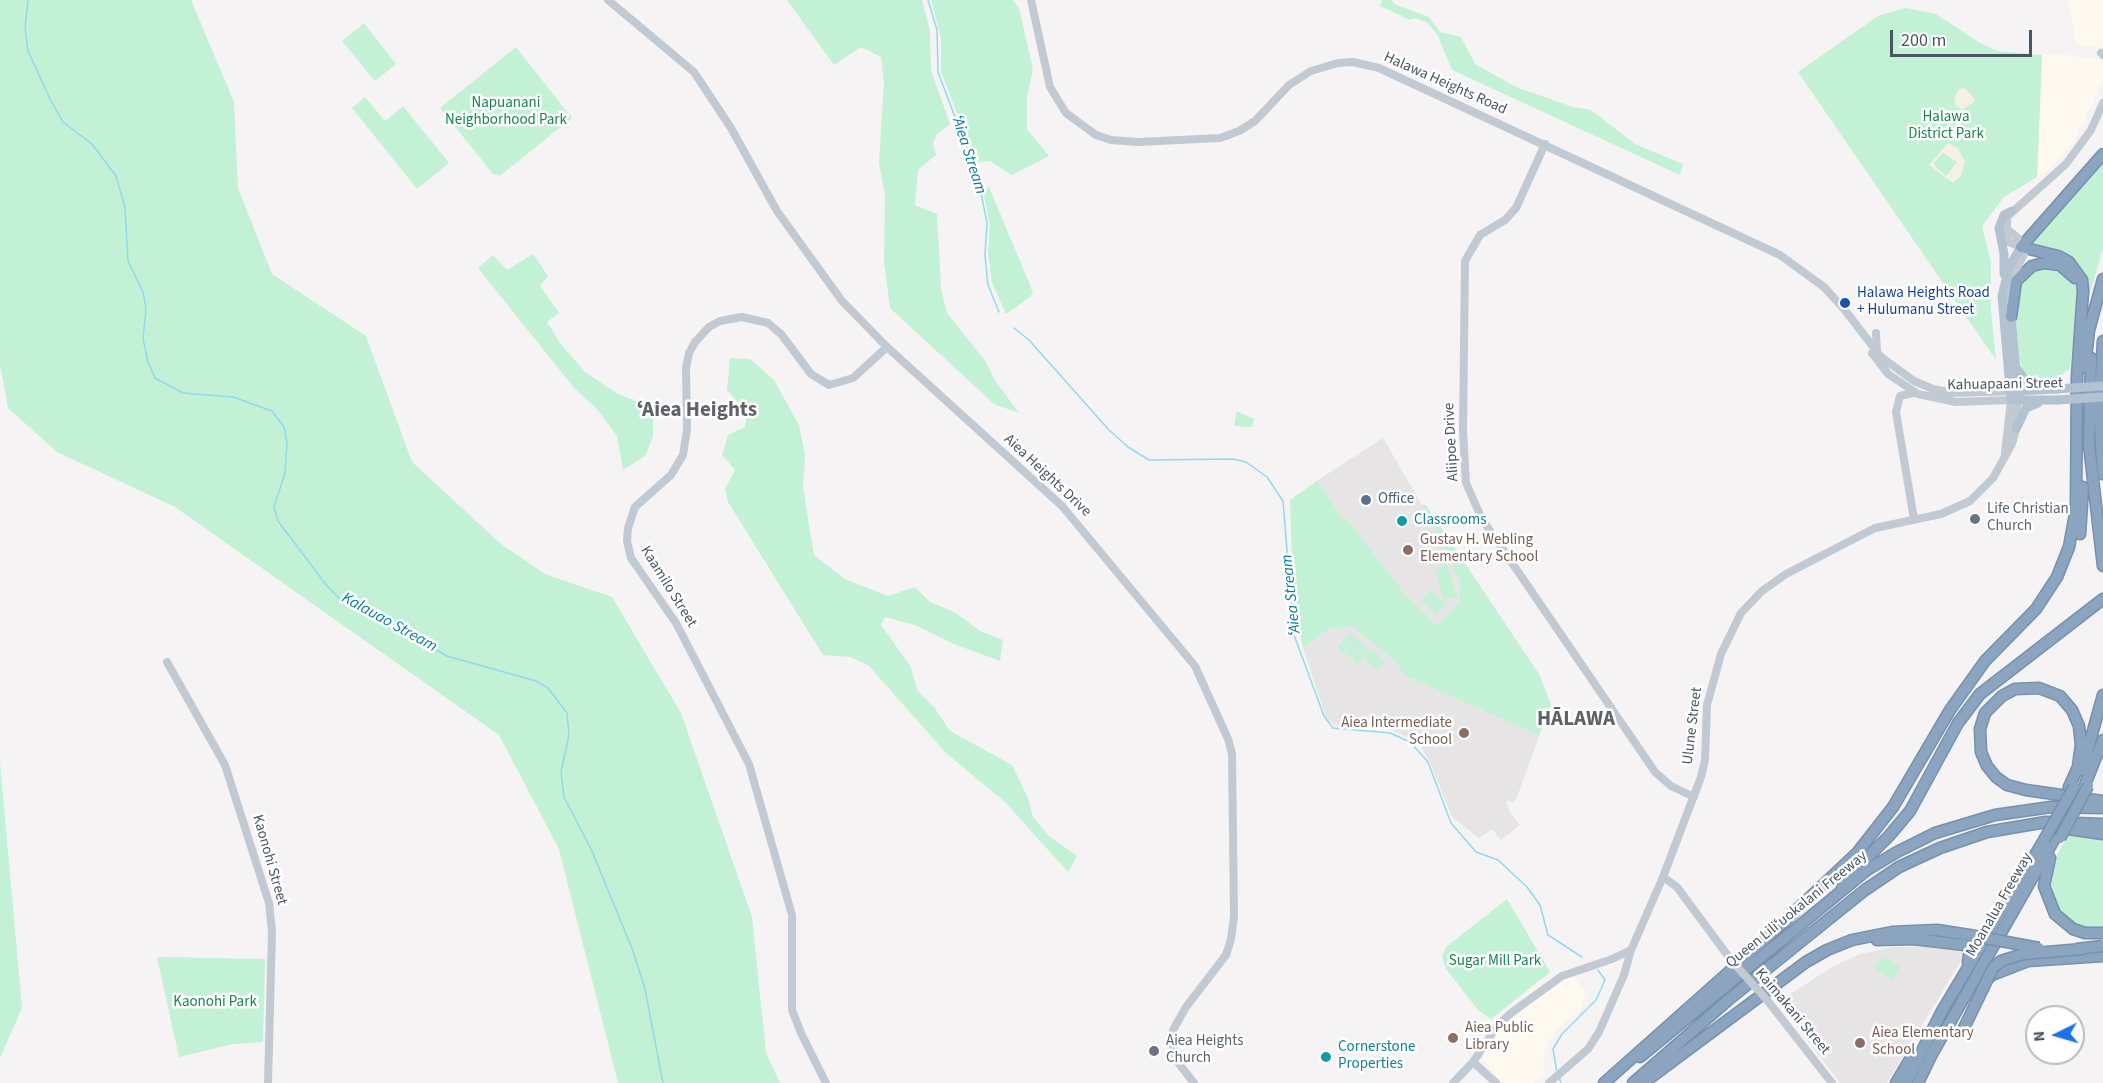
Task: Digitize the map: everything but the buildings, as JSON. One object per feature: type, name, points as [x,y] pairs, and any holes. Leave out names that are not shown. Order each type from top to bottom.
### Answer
[{"type":"highway","points":[[2085,175],[2103,147]]},
{"type":"highway","points":[[2019,242],[2036,230],[2103,154]]},
{"type":"highway","points":[[1606,1083],[1857,853],[1893,807],[1961,696],[1986,661],[2047,594],[2062,568],[2069,547],[2076,509],[2077,376],[2082,280],[2069,262],[2019,242]]},
{"type":"highway","points":[[2011,317],[2016,281],[2027,269],[2044,263],[2060,265],[2073,275],[2080,288],[2082,309]]},
{"type":"highway","points":[[1961,696],[2048,604],[2066,576],[2076,551],[2084,505],[2082,451],[2086,356],[2089,330],[2103,279]]},
{"type":"highway","points":[[2103,299],[2091,361],[2088,429],[2103,566]]},
{"type":"highway","points":[[2103,341],[2099,416],[2103,474]]},
{"type":"highway","points":[[2103,371],[2103,440]]},
{"type":"highway","points":[[1767,954],[1904,820],[1923,792],[1958,723],[1980,694],[2103,599]]},
{"type":"highway","points":[[2079,787],[2078,766],[2081,745],[2079,726],[2072,710],[2060,696],[2039,688],[2015,689],[2002,696],[1985,713],[1980,729],[1981,752],[1990,772],[2015,788],[2103,801]]},
{"type":"highway","points":[[2050,839],[2079,787],[2103,695]]},
{"type":"highway","points":[[2103,740],[2050,839],[2045,874],[2045,892],[2059,918],[2073,929],[2085,933],[2103,933]]},
{"type":"highway","name":"Queen Liliʻuokalani Freeway","points":[[1606,1083],[1767,954],[1867,870],[1935,833],[1974,820],[2015,811],[2051,807],[2103,808]]},
{"type":"highway","name":"Queen Liliʻuokalani Freeway","points":[[1633,1083],[1727,1001],[1865,890],[1912,860],[1952,843],[1987,832],[2034,824],[2103,824]]},
{"type":"highway","points":[[1952,843],[2031,830],[2074,829],[2103,834]]},
{"type":"highway","name":"Moanalua Freeway","points":[[1942,1011],[2012,892],[2050,839]]},
{"type":"highway","name":"Moanalua Freeway","points":[[1918,1083],[2050,839]]},
{"type":"highway","points":[[1762,998],[1806,962],[1852,939],[1914,930],[1969,935],[2023,947],[2083,949]]},
{"type":"highway","points":[[1644,1083],[1762,998],[1829,954],[1879,940],[1921,940],[1965,945],[1970,950],[1966,971]]},
{"type":"highway","points":[[1962,1032],[1993,968],[2001,961],[2023,954],[2103,946]]},
{"type":"highway","points":[[1953,1019],[1973,992],[1992,975],[2010,967],[2044,958],[2103,956]]},
{"type":"highway","points":[[1896,1083],[1942,1011]]},
{"type":"highway","points":[[1906,1083],[1942,1011]]},
{"type":"main road","points":[[2004,280],[2004,254],[1999,228],[2004,215],[2009,215]]},
{"type":"main road","name":"Ulune Street","points":[[2014,396],[2002,305],[2004,280],[2019,242]]},
{"type":"main road","name":"Ulune Street","points":[[2011,317],[2016,367],[2014,396]]},
{"type":"main road","points":[[2016,367],[2021,376],[2031,385],[2056,389]]},
{"type":"main road","name":"Kahuapaani Street","points":[[2014,396],[2056,389],[2103,386]]},
{"type":"main road","name":"Kahuapaani Street","points":[[2014,396],[2053,400],[2103,397]]},
{"type":"main road","points":[[2016,429],[2026,408],[2053,400]]},
{"type":"street","name":"Aiea Heights Drive","points":[[608,0],[694,72],[731,128],[777,211],[824,279],[862,324],[1040,484],[1084,529],[1185,651],[1214,706],[1228,739],[1234,772],[1234,916],[1231,939],[1226,955],[1186,1007],[1173,1030],[1172,1042],[1176,1060],[1194,1083]]},
{"type":"street","name":"Halawa Heights Road","points":[[1032,0],[1046,76],[1054,97],[1066,113],[1082,127],[1111,140],[1153,142],[1225,137],[1255,120],[1300,77],[1325,65],[1353,62],[1394,74],[1780,255],[1824,288],[1844,309],[1866,339]]},
{"type":"street","points":[[2019,242],[2013,245],[2006,238],[2003,228],[2009,215],[2066,164],[2091,130],[2103,103]]},
{"type":"street","name":"Aliipoe Drive","points":[[1545,144],[1516,208],[1505,220],[1480,235],[1465,261],[1463,432],[1466,483],[1482,519],[1654,772],[1671,786],[1694,797]]},
{"type":"street","name":"Ulune Street","points":[[2011,317],[2009,291],[2014,274],[2024,258],[2019,242]]},
{"type":"street","name":"Kaamilo Street","points":[[826,1083],[792,1010],[792,915],[749,764],[675,623],[631,558],[627,534],[635,507],[671,475],[684,455],[687,429],[686,368],[689,353],[695,342],[709,327],[720,321],[742,317],[768,323],[781,334],[811,374],[829,385],[853,378],[888,348]]},
{"type":"street","points":[[1876,333],[1876,348],[1881,357]]},
{"type":"street","name":"Kahuapaani Street","points":[[1866,339],[1881,357],[1906,377],[1933,389],[1953,393],[2014,396]]},
{"type":"street","name":"Kahuapaani Street","points":[[1866,339],[1888,374],[1918,394],[1956,402],[2014,396]]},
{"type":"street","points":[[1914,519],[1896,412],[1900,396],[1907,393],[1918,394]]},
{"type":"street","name":"Ulune Street","points":[[1555,1078],[1588,1049],[1596,1038],[1624,975],[1631,950],[1694,797],[1705,759],[1705,722],[1711,688],[1721,654],[1741,613],[1762,591],[1786,574],[1875,528],[1941,514],[1970,501],[1993,478],[2004,460],[2016,429],[2014,396]]},
{"type":"street","name":"Ulune Street","points":[[2004,460],[2014,396]]},
{"type":"street","name":"Kaonohi Street","points":[[167,662],[225,765],[269,903],[273,932],[268,1083]]},
{"type":"street","name":"Kaimakani Street","points":[[1663,877],[1677,887],[1731,960],[1832,1083]]},
{"type":"street","points":[[1453,1083],[1473,1062],[1498,1025],[1552,982],[1580,968],[1612,959],[1631,950]]},
{"type":"street","points":[[1612,959],[1620,964],[1624,975]]},
{"type":"street","points":[[1473,1062],[1496,1083]]},
{"type":"shaded area","points":[[2068,0],[2103,0],[2103,48],[2081,45],[2075,40]]},
{"type":"shaded area","points":[[2042,55],[2068,55],[2096,59],[2103,63],[2103,81],[2074,142],[2050,169],[2037,177]]},
{"type":"shaded area","name":"Gustav H. Webling Elementary School","points":[[1383,438],[1422,505],[1460,580],[1460,602],[1437,625],[1409,599],[1348,520],[1342,520],[1318,480]]},
{"type":"shaded area","name":"Aiea Intermediate School","points":[[1351,626],[1395,661],[1404,675],[1539,736],[1517,797],[1514,802],[1506,801],[1510,812],[1520,825],[1501,840],[1492,829],[1479,838],[1452,817],[1429,760],[1418,742],[1389,729],[1334,725],[1326,717],[1303,648],[1329,629]]},
{"type":"shaded area","name":"Aiea Elementary School","points":[[1893,947],[1922,947],[1966,952],[1887,1083],[1840,1083],[1778,1002],[1832,967],[1860,954]]},
{"type":"shaded area","points":[[1573,975],[1586,992],[1581,1010],[1560,1026],[1549,1041],[1544,1054],[1543,1076],[1534,1083],[1503,1083],[1482,1058],[1497,1031],[1560,980]]},
{"type":"green space","points":[[0,0],[191,0],[234,102],[238,188],[272,274],[366,336],[412,462],[501,544],[545,574],[612,597],[681,713],[752,917],[766,1053],[780,1083],[618,1083],[559,849],[499,735],[175,507],[57,452],[8,408],[0,364]]},
{"type":"green space","points":[[787,0],[922,0],[930,31],[931,70],[950,124],[937,134],[933,143],[936,155],[918,170],[915,205],[937,214],[941,289],[947,313],[986,362],[994,379],[1019,413],[994,404],[890,308],[884,262],[885,195],[879,163],[884,83],[881,57],[861,47],[834,65]]},
{"type":"green space","points":[[931,0],[1013,0],[1019,8],[1033,69],[1027,97],[1027,129],[1049,156],[1012,175],[990,161],[976,162],[941,72],[941,38]]},
{"type":"green space","points":[[1382,0],[1391,0],[1394,4],[1429,17],[1440,32],[1461,37],[1475,64],[1516,87],[1573,107],[1591,110],[1635,144],[1683,164],[1680,175],[1452,70],[1438,36],[1428,23],[1416,18],[1410,20],[1380,6]]},
{"type":"green space","name":"Halawa District Park","points":[[1905,8],[1936,14],[1980,43],[1997,51],[2042,55],[2037,177],[2004,197],[1982,226],[1991,262],[1991,312],[1996,360],[1798,72],[1878,16]]},
{"type":"green space","points":[[364,23],[396,64],[375,81],[342,41]]},
{"type":"green space","name":"Napuanani Neighborhood Park","points":[[516,47],[572,118],[501,175],[493,174],[440,108]]},
{"type":"green space","points":[[365,97],[385,121],[403,106],[449,163],[417,189],[352,108]]},
{"type":"green space","points":[[2103,163],[2103,248],[2085,310],[2084,276],[2078,265],[2070,256],[2033,247],[2032,242]]},
{"type":"green space","points":[[989,187],[1033,292],[1030,297],[1006,314],[992,283],[988,252],[990,227],[983,191]]},
{"type":"green space","points":[[533,254],[548,276],[540,286],[559,313],[547,322],[560,343],[585,372],[618,394],[653,408],[653,436],[645,456],[623,470],[617,436],[597,409],[575,389],[478,268],[493,255],[507,270]]},
{"type":"green space","points":[[2037,267],[2057,267],[2073,278],[2078,292],[2070,368],[2055,381],[2039,383],[2028,379],[2021,368],[2014,307],[2017,286]]},
{"type":"green space","points":[[730,358],[750,359],[774,380],[799,425],[805,455],[803,487],[814,555],[845,579],[888,596],[915,587],[930,602],[956,613],[980,631],[1003,640],[1000,661],[954,644],[915,625],[885,617],[881,625],[911,667],[917,690],[934,707],[950,731],[1012,765],[1028,798],[1033,817],[1049,836],[1077,856],[1068,872],[1005,802],[946,753],[869,666],[851,657],[823,655],[728,502],[725,489],[735,470],[722,455],[728,435],[745,427],[747,412],[727,390]]},
{"type":"green space","points":[[1237,411],[1254,419],[1252,427],[1234,426]]},
{"type":"green space","points":[[1318,480],[1342,519],[1348,520],[1409,599],[1437,625],[1460,602],[1460,580],[1422,505],[1426,505],[1539,674],[1551,704],[1539,736],[1404,675],[1395,661],[1351,626],[1329,629],[1303,648],[1293,596],[1290,500]]},
{"type":"green space","points":[[1446,564],[1458,597],[1443,599],[1436,572]]},
{"type":"green space","points":[[1430,590],[1446,603],[1436,614],[1421,601]]},
{"type":"green space","points":[[1349,633],[1355,637],[1344,652],[1338,647]]},
{"type":"green space","points":[[1356,638],[1362,643],[1351,658],[1345,653]]},
{"type":"green space","points":[[1363,644],[1369,649],[1358,664],[1352,659]]},
{"type":"green space","points":[[1371,650],[1385,661],[1378,670],[1364,659]]},
{"type":"green space","points":[[0,762],[22,1008],[0,1058]]},
{"type":"green space","points":[[2071,830],[2103,834],[2103,928],[2079,927],[2062,917],[2048,886],[2053,862]]},
{"type":"green space","name":"Sugar Mill Park","points":[[1507,899],[1550,972],[1491,1019],[1478,1010],[1446,969],[1442,956],[1446,947]]},
{"type":"green space","points":[[1882,956],[1900,967],[1893,980],[1875,969]]},
{"type":"green space","name":"Kaonohi Park","points":[[157,957],[265,959],[263,1042],[233,1044],[179,1057]]},
{"type":"sand","points":[[1965,88],[1976,101],[1962,110],[1956,106],[1954,99],[1958,90]]},
{"type":"sand","points":[[1948,143],[1958,148],[1965,162],[1961,176],[1953,183],[1929,165]],"holes":[[[1943,153],[1957,162],[1946,176],[1934,163]]]},
{"type":"waterway","name":"Kalauao Stream","points":[[28,0],[25,28],[28,51],[51,101],[63,122],[92,144],[116,176],[125,207],[128,261],[143,292],[146,308],[143,339],[148,362],[155,378],[183,393],[233,397],[272,411],[284,427],[287,443],[285,473],[274,507],[278,521],[327,586],[340,599],[372,613],[447,656],[536,681],[548,688],[567,713],[569,735],[561,772],[564,797],[592,851],[633,951],[645,989],[663,1083]]},
{"type":"waterway","name":"ʻAiea Stream","points":[[928,0],[937,30],[938,72],[978,178],[987,223],[985,255],[988,285],[999,312]]},
{"type":"waterway","name":"ʻAiea Stream","points":[[1014,328],[1029,340],[1109,430],[1128,447],[1149,460],[1233,459],[1246,462],[1267,477],[1283,501],[1294,635],[1324,716],[1333,728],[1390,733],[1410,742],[1428,762],[1451,823],[1476,852],[1498,860],[1527,887],[1540,905],[1548,935],[1582,957]]},
{"type":"waterway","name":"ʻAiea Stream","points":[[1557,1073],[1553,1049],[1562,1034],[1596,1000],[1605,980],[1598,970]]},
{"type":"waterway","name":"ʻAiea Stream","points":[[1559,1077],[1561,1083]]},
{"type":"place","name":"Halawa Heights Road + Hulumanu Street","points":[[1845,303]]},
{"type":"place","name":"Office","points":[[1366,500]]},
{"type":"place","name":"Life Christian Church","points":[[1975,519]]},
{"type":"place","name":"Classrooms","points":[[1402,521]]},
{"type":"place","name":"Gustav H. Webling Elementary School","points":[[1408,550]]},
{"type":"place","name":"Aiea Intermediate School","points":[[1464,733]]},
{"type":"place","name":"Aiea Public Library","points":[[1453,1038]]},
{"type":"place","name":"Aiea Elementary School","points":[[1860,1043]]},
{"type":"place","name":"Aiea Heights Church","points":[[1154,1051]]},
{"type":"place","name":"Cornerstone Properties","points":[[1326,1057]]},
{"type":"district","name":"ʻAiea Heights","points":[[697,411]]},
{"type":"district","name":"HĀLAWA","points":[[1576,720]]}]
